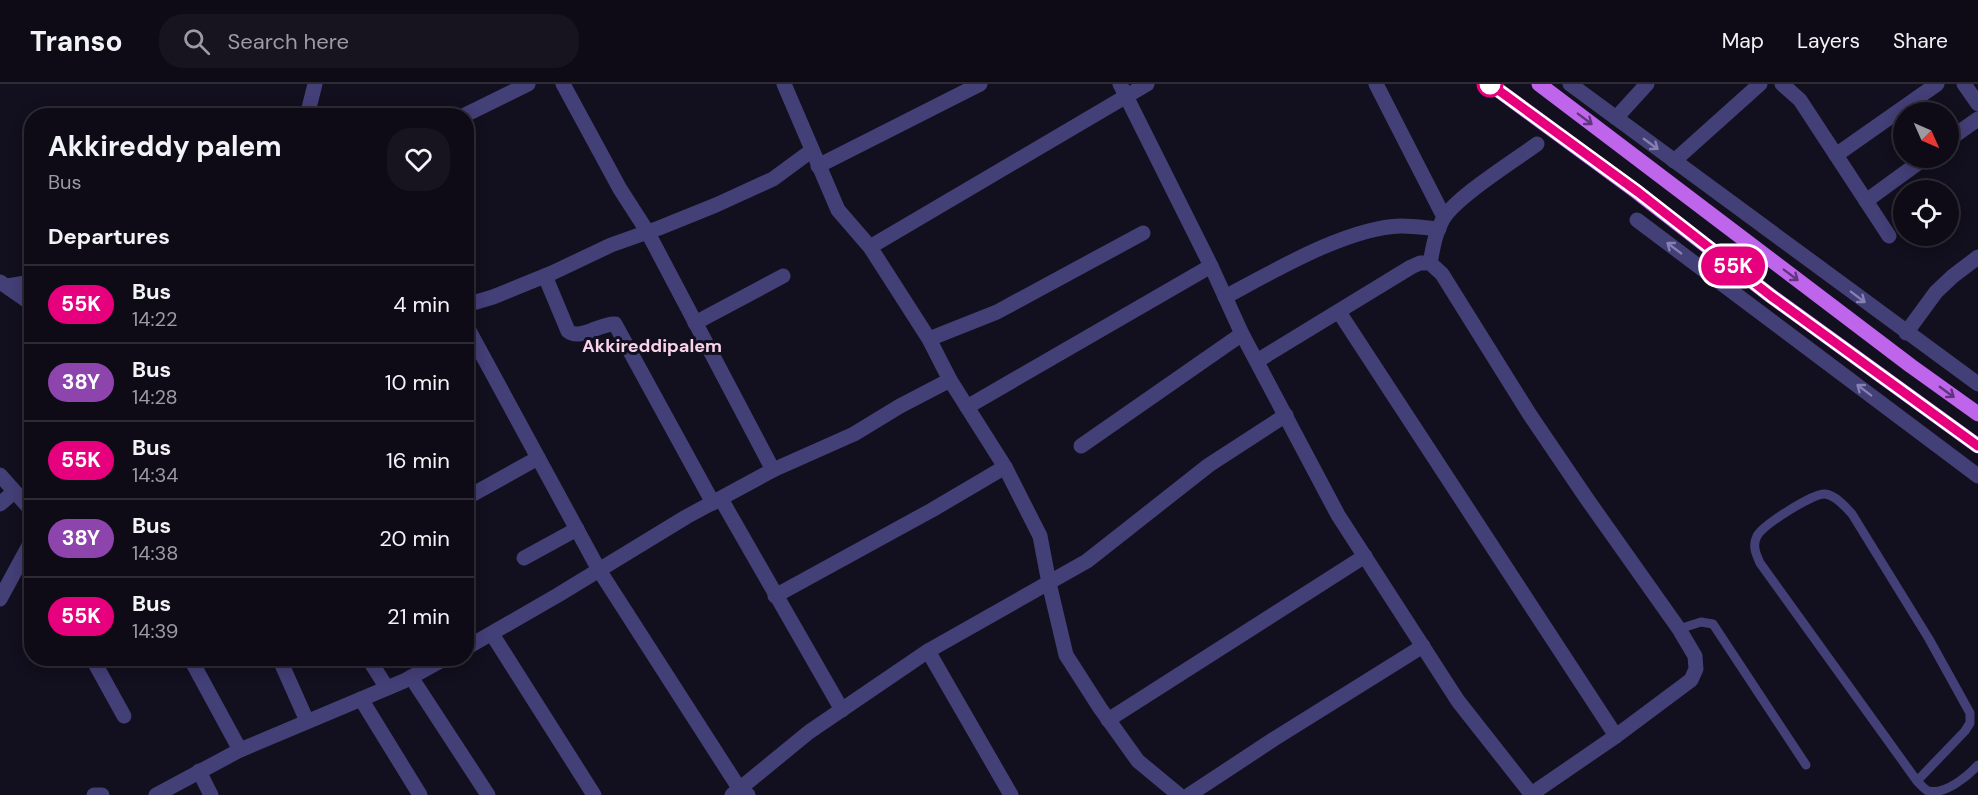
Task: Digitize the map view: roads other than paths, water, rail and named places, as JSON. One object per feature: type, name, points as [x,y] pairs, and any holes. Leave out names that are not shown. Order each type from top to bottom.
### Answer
[{"type":"main road","points":[[1490,84],[1638,192],[1771,296],[1978,446]]},
{"type":"main road","points":[[1539,84],[1911,366],[1978,414]]},
{"type":"street","points":[[309,108],[315,84]]},
{"type":"street","points":[[474,111],[528,84]]},
{"type":"street","points":[[563,84],[620,189],[647,231],[773,470]]},
{"type":"street","points":[[784,84],[837,210],[870,248],[929,339],[950,380],[1005,467],[1040,536],[1066,655],[1137,761],[1179,795]]},
{"type":"street","points":[[818,166],[980,84]]},
{"type":"street","points":[[870,248],[1124,90],[1147,84]]},
{"type":"street","points":[[1376,84],[1441,223]]},
{"type":"street","points":[[1570,84],[1978,384]]},
{"type":"street","points":[[1616,118],[1647,84]]},
{"type":"street","points":[[1674,161],[1760,84]]},
{"type":"street","points":[[1836,155],[1937,84]]},
{"type":"street","points":[[1964,84],[1978,104]]},
{"type":"street","points":[[1790,86],[1888,236]]},
{"type":"street","points":[[1124,90],[1242,334],[1338,515],[1458,701],[1533,794],[1691,680],[1696,669],[1695,656],[1679,629],[1536,424],[1442,274],[1430,263],[1420,263],[1411,267],[1257,361]]},
{"type":"street","points":[[1959,132],[1978,119]]},
{"type":"street","points":[[1430,263],[1441,223],[1456,203],[1537,144]]},
{"type":"street","points":[[474,302],[545,276],[611,245],[716,205],[773,179],[811,151]]},
{"type":"street","points":[[1866,201],[1911,168]]},
{"type":"street","points":[[1637,220],[1978,476]]},
{"type":"street","points":[[1225,297],[1303,256],[1374,230],[1441,223]]},
{"type":"street","points":[[929,339],[997,312],[1143,233]]},
{"type":"street","points":[[1906,333],[1936,292],[1978,257]]},
{"type":"street","points":[[967,407],[1211,266]]},
{"type":"street","points":[[545,276],[568,331],[572,334],[578,335],[608,323],[615,324],[717,501],[776,596],[842,710]]},
{"type":"street","points":[[695,322],[783,276]]},
{"type":"street","points":[[4,284],[24,283]]},
{"type":"street","points":[[4,284],[24,298]]},
{"type":"street","points":[[1339,312],[1616,736]]},
{"type":"street","points":[[1081,446],[1242,334]]},
{"type":"street","points":[[474,340],[599,570],[740,793],[809,732],[928,651],[1100,552],[1162,500],[1209,465],[1286,415]]},
{"type":"street","points":[[474,643],[773,470],[854,434],[900,406],[950,380]]},
{"type":"street","points":[[474,494],[538,458]]},
{"type":"street","points":[[776,596],[1005,467]]},
{"type":"street","points":[[0,475],[24,503]]},
{"type":"street","points":[[0,504],[14,492]]},
{"type":"street","points":[[524,558],[577,529]]},
{"type":"street","points":[[0,599],[24,555]]},
{"type":"street","points":[[1108,720],[1365,556]]},
{"type":"street","points":[[492,633],[594,795]]},
{"type":"street","points":[[1189,795],[1423,646]]},
{"type":"street","points":[[928,651],[1011,795]]},
{"type":"street","points":[[96,666],[124,716]]},
{"type":"street","points":[[194,666],[240,750]]},
{"type":"street","points":[[283,666],[308,721]]},
{"type":"street","points":[[373,666],[387,688]]},
{"type":"street","points":[[156,795],[240,750],[362,699],[431,666]]},
{"type":"street","points":[[411,677],[488,795]]},
{"type":"street","points":[[362,699],[420,795]]},
{"type":"street","points":[[199,771],[211,795]]},
{"type":"street","points":[[94,795],[102,795]]},
{"type":"lane","points":[[1917,781],[1965,731],[1970,723],[1970,713],[1929,639],[1852,514],[1841,502],[1826,494],[1813,496],[1764,527],[1757,537],[1754,551],[1760,563],[1917,781],[1928,791],[1936,794],[1947,791],[1968,776],[1978,765]]},
{"type":"lane","points":[[1679,629],[1701,622],[1713,624],[1806,765]]},
{"type":"district","name":"Akkireddipalem","points":[[652,346]]}]
